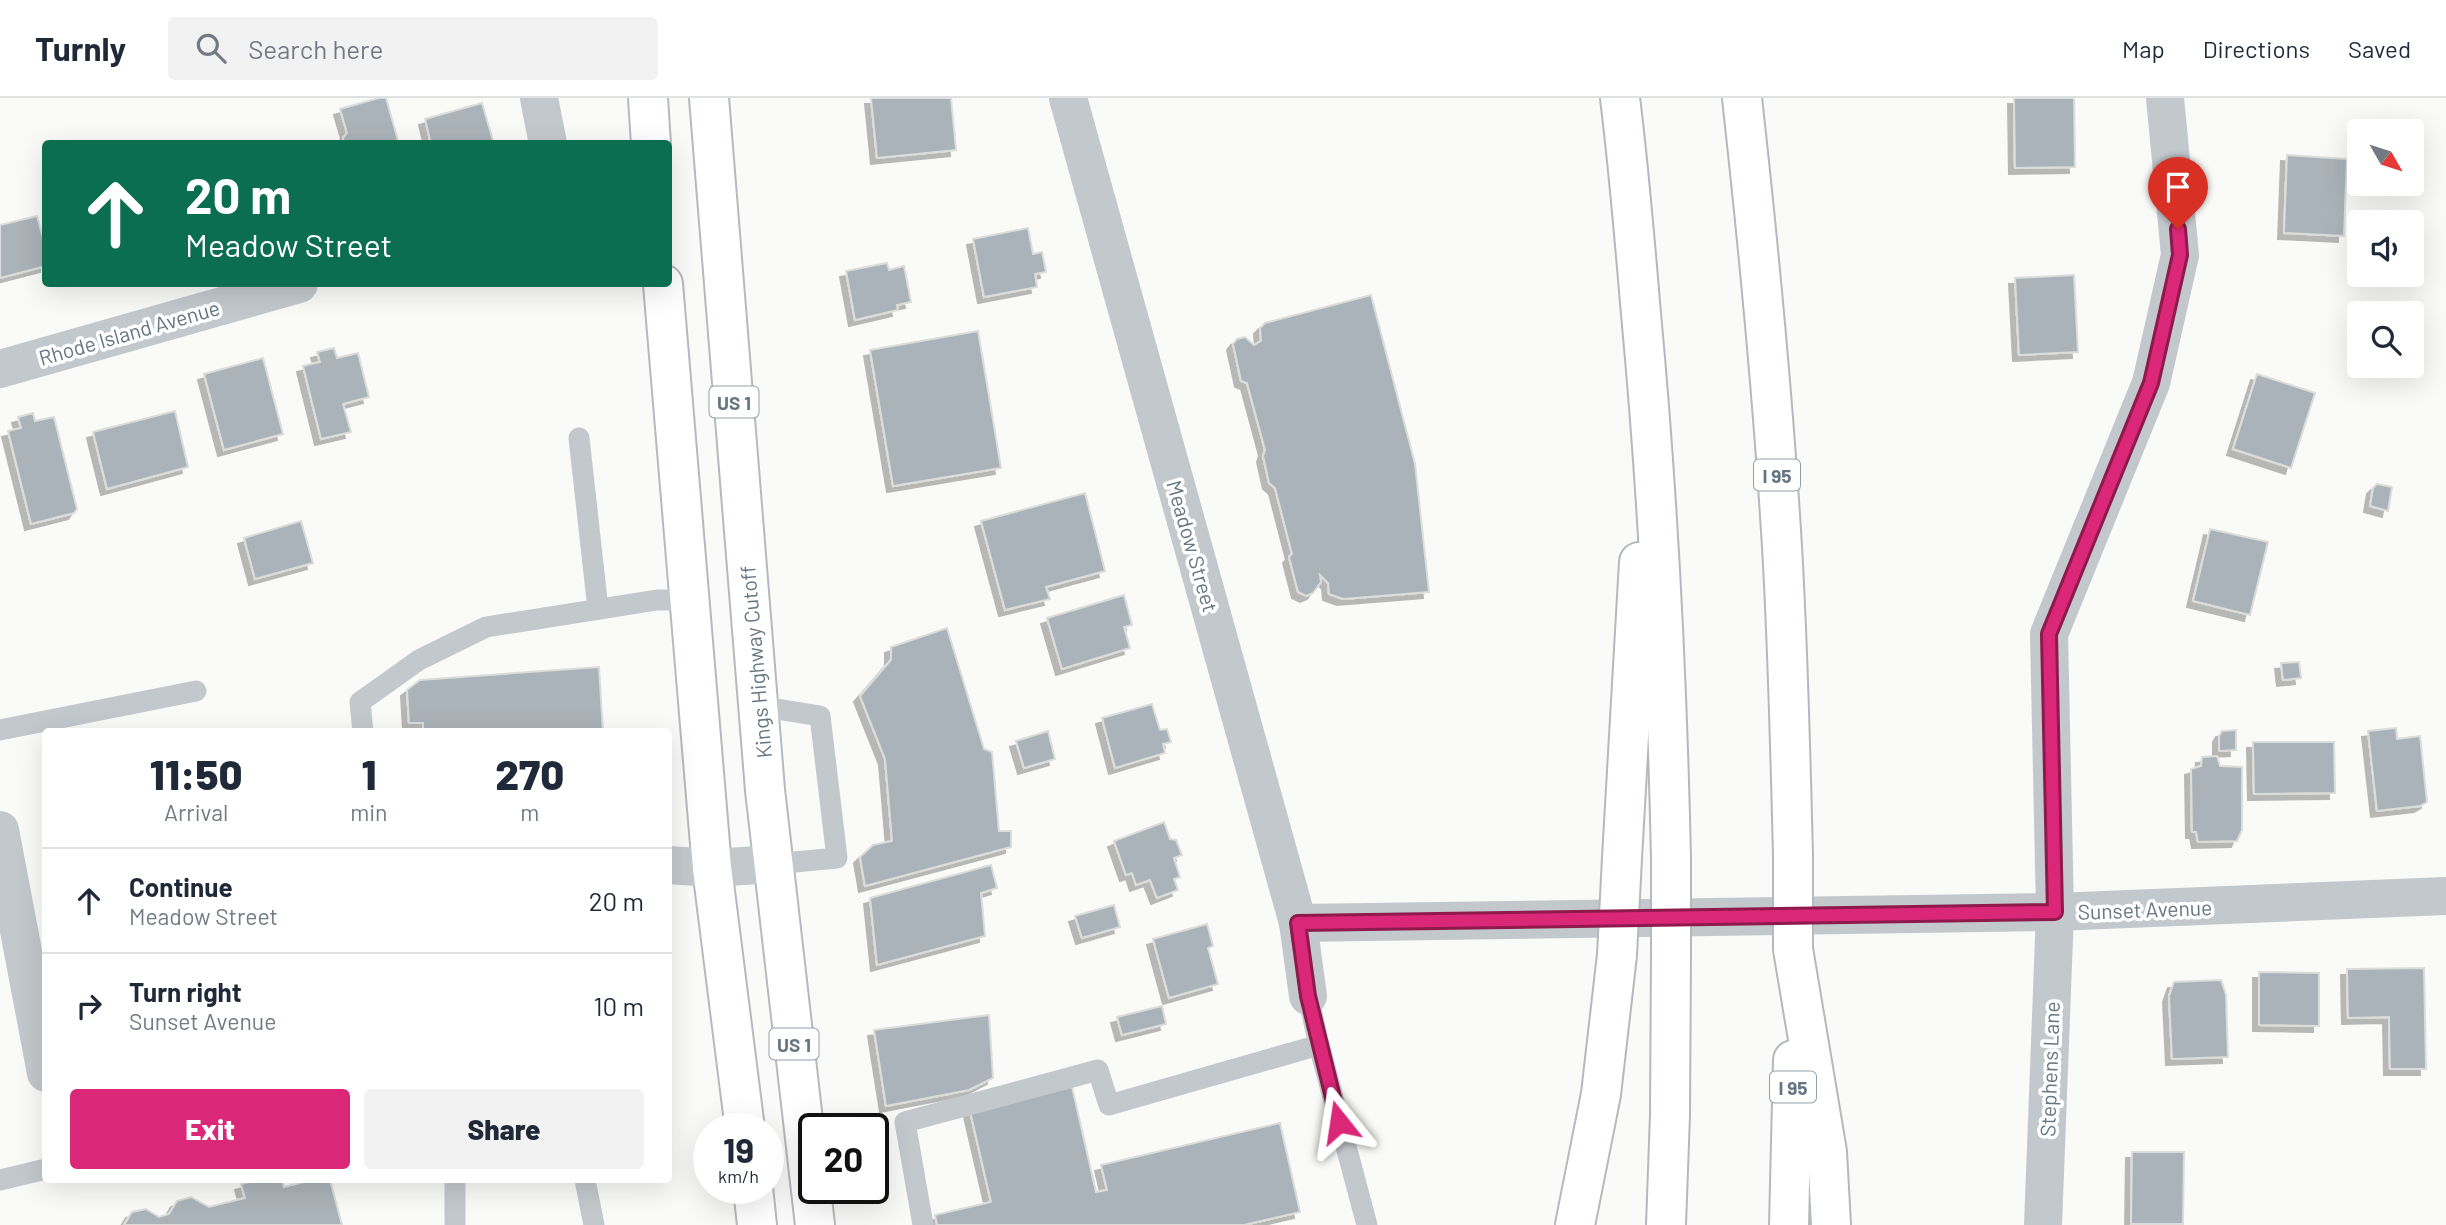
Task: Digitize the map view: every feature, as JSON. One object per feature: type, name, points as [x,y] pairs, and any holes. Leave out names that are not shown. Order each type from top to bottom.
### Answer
[{"type":"main road","points":[[648,98],[651,140]]},
{"type":"main road","name":"Kings Highway Cutoff","points":[[709,98],[758,706],[773,864],[815,1225]]},
{"type":"main road","points":[[1620,98],[1649,396],[1667,680],[1671,953],[1666,1225]]},
{"type":"main road","name":"I 95","points":[[1742,98],[1758,240],[1781,532],[1788,680],[1794,949],[1789,1225]]},
{"type":"main road","points":[[663,287],[712,868],[743,1113]]},
{"type":"main road","points":[[1575,1225],[1601,1094],[1617,955],[1649,396]]},
{"type":"main road","points":[[1794,949],[1827,1152],[1831,1225]]},
{"type":"main road","points":[[755,1204],[758,1225]]},
{"type":"street","points":[[539,98],[547,140]]},
{"type":"street","name":"Meadow Street","points":[[1068,98],[1298,923],[1308,996]]},
{"type":"street","name":"Stephens Lane","points":[[2043,1225],[2055,912],[2049,634],[2151,383],[2180,255],[2165,98]]},
{"type":"street","name":"Rhode Island Avenue","points":[[0,369],[288,287]]},
{"type":"street","points":[[0,830],[42,1052]]},
{"type":"street","points":[[672,865],[712,868],[773,864]]},
{"type":"street","name":"Sunset Avenue","points":[[1298,923],[2055,912],[2446,896]]},
{"type":"lane","points":[[579,438],[598,610]]},
{"type":"lane","points":[[363,728],[360,702],[419,660],[485,627],[657,600],[689,600]]},
{"type":"lane","points":[[0,730],[195,691]]},
{"type":"lane","points":[[758,706],[820,716],[837,858],[773,864]]},
{"type":"lane","points":[[1308,996],[1367,1225]]},
{"type":"lane","points":[[923,1225],[905,1122],[1098,1070],[1109,1105],[1319,1045]]},
{"type":"lane","points":[[0,1180],[42,1170]]},
{"type":"lane","points":[[455,1183],[455,1225]]},
{"type":"lane","points":[[586,1183],[594,1225]]},
{"type":"building","points":[[386,98],[398,140],[343,140],[347,133],[340,109]]},
{"type":"building","points":[[871,98],[951,98],[956,150],[877,158]]},
{"type":"building","points":[[2014,98],[2074,98],[2075,167],[2015,168]]},
{"type":"building","points":[[482,103],[493,140],[430,140],[425,119]]},
{"type":"building","points":[[2287,155],[2347,159],[2344,236],[2284,233]]},
{"type":"building","points":[[37,216],[42,234],[42,267],[0,278],[0,225]]},
{"type":"building","points":[[1028,228],[1033,254],[1042,252],[1046,272],[1035,274],[1037,287],[984,297],[973,239]]},
{"type":"building","points":[[887,263],[889,270],[904,266],[911,302],[897,305],[898,310],[855,320],[846,271]]},
{"type":"building","points":[[2074,275],[2078,352],[2019,355],[2015,278]]},
{"type":"building","points":[[1371,295],[1415,464],[1429,592],[1343,599],[1329,594],[1328,583],[1320,575],[1321,582],[1313,593],[1306,596],[1298,592],[1289,557],[1292,554],[1275,488],[1269,483],[1263,456],[1265,450],[1247,383],[1241,381],[1233,344],[1237,339],[1245,337],[1254,345],[1261,341],[1260,328],[1265,323]]},
{"type":"building","points":[[978,331],[1001,468],[893,486],[870,350]]},
{"type":"building","points":[[334,348],[337,358],[358,353],[369,397],[343,404],[351,432],[321,439],[303,366],[320,362],[317,352]]},
{"type":"building","points":[[263,358],[283,434],[224,450],[204,374]]},
{"type":"building","points":[[2257,374],[2315,393],[2291,468],[2233,449]]},
{"type":"building","points":[[175,411],[188,467],[107,489],[93,432]]},
{"type":"building","points":[[33,413],[35,421],[54,417],[77,509],[74,513],[31,524],[8,431],[21,428],[18,417]]},
{"type":"building","points":[[2377,484],[2392,487],[2388,511],[2370,506],[2373,488]]},
{"type":"building","points":[[1085,493],[1105,571],[1046,587],[1050,599],[1005,610],[981,521]]},
{"type":"building","points":[[301,521],[313,563],[255,579],[244,538]]},
{"type":"building","points":[[2210,529],[2268,542],[2250,615],[2193,601]]},
{"type":"building","points":[[1124,595],[1132,625],[1124,627],[1130,648],[1062,669],[1047,618]]},
{"type":"building","points":[[947,628],[984,749],[992,752],[999,831],[1011,831],[1011,847],[865,886],[860,857],[873,845],[892,841],[885,759],[860,696],[891,660],[891,647]]},
{"type":"building","points":[[2299,662],[2301,678],[2283,680],[2281,663]]},
{"type":"building","points":[[599,667],[603,728],[423,728],[423,723],[409,723],[407,690],[420,680]]},
{"type":"building","points":[[1152,704],[1160,730],[1167,729],[1171,742],[1163,744],[1165,753],[1115,768],[1102,718]]},
{"type":"building","points":[[2396,728],[2397,739],[2420,736],[2427,802],[2420,806],[2377,811],[2368,731]]},
{"type":"building","points":[[2236,730],[2236,750],[2219,751],[2219,736],[2222,731]]},
{"type":"building","points":[[1048,731],[1055,759],[1024,768],[1016,741]]},
{"type":"building","points":[[2253,742],[2334,742],[2335,793],[2254,794]]},
{"type":"building","points":[[2217,756],[2220,766],[2242,767],[2242,830],[2237,841],[2198,842],[2196,832],[2192,832],[2191,769],[2201,766],[2202,757]]},
{"type":"building","points":[[1164,822],[1170,839],[1176,840],[1182,855],[1174,858],[1180,877],[1174,879],[1178,890],[1157,898],[1150,880],[1136,885],[1132,873],[1126,875],[1114,841]]},
{"type":"building","points":[[991,865],[997,888],[981,893],[985,936],[877,965],[870,898]]},
{"type":"building","points":[[1114,905],[1120,927],[1082,938],[1075,916]]},
{"type":"building","points":[[1207,924],[1213,946],[1208,948],[1218,984],[1169,998],[1153,939]]},
{"type":"building","points":[[2424,968],[2426,1069],[2390,1069],[2389,1017],[2348,1018],[2347,969]]},
{"type":"building","points":[[2259,972],[2319,973],[2319,1026],[2259,1025]]},
{"type":"building","points":[[2221,980],[2226,995],[2228,1057],[2172,1059],[2169,996],[2174,982]]},
{"type":"building","points":[[1162,1006],[1166,1024],[1122,1035],[1117,1017]]},
{"type":"building","points":[[989,1015],[993,1078],[969,1090],[886,1106],[874,1030]]},
{"type":"building","points":[[1072,1087],[1096,1192],[1107,1190],[1101,1165],[1280,1123],[1300,1212],[1244,1225],[937,1225],[935,1215],[991,1202],[970,1111]]},
{"type":"building","points":[[2132,1152],[2184,1152],[2183,1224],[2131,1224]]},
{"type":"building","points":[[283,1183],[284,1187],[300,1183],[331,1183],[342,1225],[124,1225],[132,1212],[146,1209],[159,1217],[169,1214],[177,1201],[191,1197],[209,1207],[245,1198],[241,1184]]},
{"type":"route","points":[[1339,1122],[1308,996],[1298,923],[2055,912],[2049,634],[2151,383],[2180,255],[2178,229]]}]
